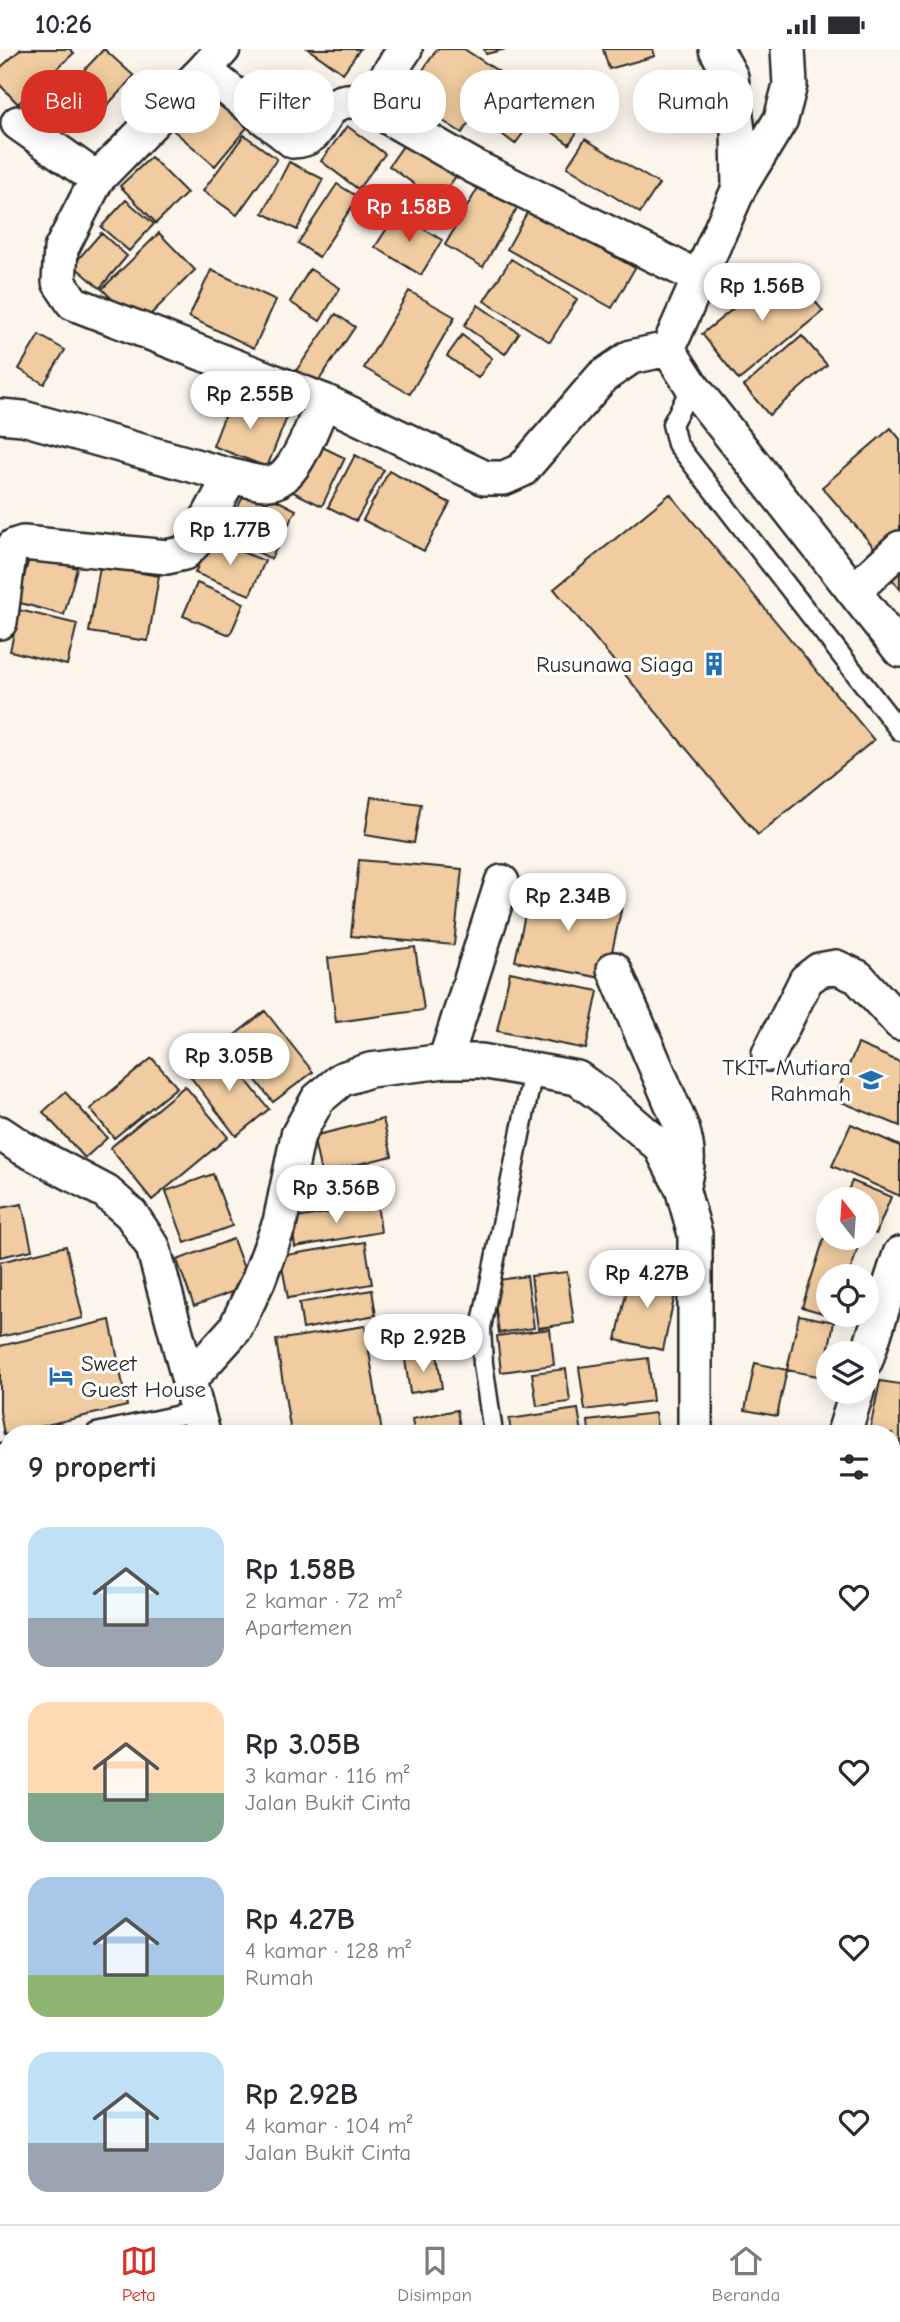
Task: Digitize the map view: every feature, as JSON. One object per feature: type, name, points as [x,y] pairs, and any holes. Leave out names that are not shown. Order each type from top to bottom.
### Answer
[{"type":"street","points":[[391,70],[405,49]]},
{"type":"street","points":[[716,49],[731,77],[738,131],[739,188]]},
{"type":"street","points":[[668,349],[739,188],[781,119],[790,85],[788,49]]},
{"type":"street","points":[[348,100],[334,107],[314,135],[304,141],[293,141],[213,59],[97,179],[61,249],[59,282],[73,303],[324,401],[485,478],[504,478],[522,470],[602,377],[631,357],[668,349]]},
{"type":"street","points":[[18,123],[97,179]]},
{"type":"street","points":[[416,133],[475,167],[700,278]]},
{"type":"street","points":[[668,349],[692,386],[900,650]]},
{"type":"street","points":[[0,416],[23,418],[267,484],[280,481],[290,472],[324,401]]},
{"type":"street","points":[[0,622],[9,555],[14,545],[23,543],[167,557],[184,553],[194,543],[231,476]]},
{"type":"street","points":[[854,591],[900,548]]},
{"type":"street","points":[[445,1061],[502,882]]},
{"type":"street","points":[[769,1054],[806,980],[819,970],[835,967],[858,977],[900,1023]]},
{"type":"street","points":[[614,969],[682,1128],[688,1154],[688,1170],[682,1188]]},
{"type":"street","points":[[190,1379],[234,1329],[258,1281],[280,1222],[298,1135],[318,1098],[342,1079],[370,1070],[445,1061],[481,1061],[577,1078],[661,1147],[682,1188],[695,1234],[695,1425]]},
{"type":"street","points":[[0,1133],[106,1192],[131,1214],[153,1247],[200,1422]]},
{"type":"street","points":[[872,1341],[900,1254]]},
{"type":"street","points":[[846,1425],[853,1404]]},
{"type":"lane","points":[[692,386],[672,423],[677,444],[900,731]]},
{"type":"lane","points":[[492,1425],[481,1328],[533,1070]]},
{"type":"lane","points":[[172,1425],[200,1422]]},
{"type":"building","points":[[21,49],[70,49],[74,53],[55,70],[21,70],[21,101],[18,104],[0,85],[0,68]]},
{"type":"building","points":[[104,49],[127,70],[121,70],[121,90],[107,106],[107,70],[84,70]]},
{"type":"building","points":[[308,49],[360,49],[343,73]]},
{"type":"building","points":[[437,49],[464,49],[496,70],[460,70],[460,132],[446,123],[446,70],[423,70]]},
{"type":"building","points":[[484,49],[506,49],[486,54]]},
{"type":"building","points":[[603,49],[653,49],[655,56],[609,69]]},
{"type":"building","points":[[220,99],[234,111],[234,133],[242,133],[215,166],[176,133],[220,133]]},
{"type":"building","points":[[347,126],[348,133],[356,133],[385,154],[358,189],[321,161]]},
{"type":"building","points":[[501,133],[523,133],[515,144]]},
{"type":"building","points":[[554,133],[576,133],[569,144]]},
{"type":"building","points":[[244,135],[277,159],[237,215],[203,191]]},
{"type":"building","points":[[410,136],[459,172],[438,201],[389,166]]},
{"type":"building","points":[[585,139],[659,184],[640,213],[567,167]]},
{"type":"building","points":[[151,157],[187,193],[156,223],[120,186]]},
{"type":"building","points":[[289,162],[323,179],[297,230],[263,213]]},
{"type":"building","points":[[337,184],[358,197],[319,257],[298,243]]},
{"type":"building","points":[[479,186],[517,208],[483,267],[445,245]]},
{"type":"building","points":[[126,200],[154,224],[129,251],[101,227]]},
{"type":"building","points":[[529,209],[635,268],[612,308],[507,249]]},
{"type":"building","points":[[397,213],[442,240],[421,275],[375,247]]},
{"type":"building","points":[[101,233],[127,256],[100,288],[73,265]]},
{"type":"building","points":[[159,233],[195,270],[139,326],[102,289]]},
{"type":"building","points":[[511,259],[577,299],[550,342],[484,301]]},
{"type":"building","points":[[786,266],[823,311],[739,380],[702,334]]},
{"type":"building","points":[[310,269],[340,288],[320,321],[290,302]]},
{"type":"building","points":[[211,270],[276,300],[254,348],[189,317]]},
{"type":"building","points":[[409,291],[455,317],[410,394],[364,368]]},
{"type":"building","points":[[478,305],[519,333],[505,354],[464,326]]},
{"type":"building","points":[[336,314],[355,327],[313,389],[293,375]]},
{"type":"building","points":[[39,335],[65,350],[44,384],[19,369]]},
{"type":"building","points":[[462,335],[492,358],[478,378],[447,356]]},
{"type":"building","points":[[802,336],[827,365],[769,415],[744,386]]},
{"type":"building","points":[[232,396],[287,417],[267,467],[213,446]]},
{"type":"building","points":[[891,428],[900,439],[900,535],[879,553],[822,487]]},
{"type":"building","points":[[316,444],[345,458],[322,506],[293,492]]},
{"type":"building","points":[[355,455],[384,470],[356,521],[328,507]]},
{"type":"building","points":[[389,471],[450,503],[424,551],[363,520]]},
{"type":"building","points":[[249,486],[296,510],[271,559],[223,534]]},
{"type":"building","name":"Rusunawa Siaga","points":[[670,494],[874,740],[758,835],[554,589]]},
{"type":"building","points":[[209,539],[265,561],[250,595],[195,573]]},
{"type":"building","points":[[30,555],[77,568],[64,615],[17,602]]},
{"type":"building","points":[[100,566],[159,576],[148,641],[89,632]]},
{"type":"building","points":[[900,571],[900,589],[891,578]]},
{"type":"building","points":[[197,583],[244,603],[230,635],[183,616]]},
{"type":"building","points":[[19,610],[77,624],[67,665],[10,651]]},
{"type":"building","points":[[371,797],[421,804],[414,843],[365,835]]},
{"type":"building","points":[[359,860],[462,869],[454,945],[351,936]]},
{"type":"building","points":[[531,887],[622,906],[606,979],[515,961]]},
{"type":"building","points":[[415,947],[424,1010],[336,1022],[328,958]]},
{"type":"building","points":[[510,972],[598,991],[586,1049],[497,1031]]},
{"type":"building","points":[[265,1011],[313,1072],[273,1102],[226,1042]]},
{"type":"building","name":"TKIT Mutiara Rahmah","points":[[858,1044],[900,1062],[900,1126],[834,1099]]},
{"type":"building","points":[[222,1050],[269,1109],[236,1136],[189,1075]]},
{"type":"building","points":[[152,1058],[177,1087],[114,1138],[90,1109]]},
{"type":"building","points":[[185,1086],[228,1137],[152,1200],[110,1148]]},
{"type":"building","points":[[65,1092],[107,1138],[85,1158],[43,1112]]},
{"type":"building","points":[[383,1119],[392,1156],[321,1173],[313,1136]]},
{"type":"building","points":[[851,1124],[900,1146],[900,1196],[832,1166]]},
{"type":"building","points":[[385,1165],[390,1189],[306,1208],[300,1184]]},
{"type":"building","points":[[213,1174],[232,1226],[185,1243],[166,1191]]},
{"type":"building","points":[[852,1181],[867,1187],[849,1187]]},
{"type":"building","points":[[879,1192],[891,1197],[879,1227]]},
{"type":"building","points":[[22,1204],[32,1250],[0,1257],[0,1208]]},
{"type":"building","points":[[377,1204],[381,1232],[295,1247],[291,1219]]},
{"type":"building","points":[[233,1239],[250,1285],[194,1306],[177,1260]]},
{"type":"building","points":[[365,1242],[372,1284],[288,1298],[280,1256]]},
{"type":"building","points":[[66,1246],[83,1318],[0,1337],[0,1262]]},
{"type":"building","points":[[820,1250],[857,1250],[853,1264],[816,1264],[816,1311],[802,1307]]},
{"type":"building","points":[[631,1270],[678,1280],[663,1350],[616,1340]]},
{"type":"building","points":[[567,1272],[574,1323],[538,1328],[531,1276]]},
{"type":"building","points":[[527,1276],[534,1328],[499,1333],[492,1281]]},
{"type":"building","points":[[372,1290],[376,1315],[303,1329],[299,1303]]},
{"type":"building","points":[[799,1315],[816,1318],[816,1327],[833,1327],[830,1341],[816,1341],[816,1376],[787,1370]]},
{"type":"building","name":"Sweet Guest House","points":[[110,1320],[127,1406],[46,1425],[2,1425],[0,1346]]},
{"type":"building","points":[[365,1326],[381,1425],[290,1425],[276,1340]]},
{"type":"building","points":[[550,1329],[554,1365],[501,1372],[497,1336]]},
{"type":"building","points":[[437,1355],[442,1388],[410,1393],[405,1360]]},
{"type":"building","points":[[648,1358],[653,1401],[585,1410],[579,1367]]},
{"type":"building","points":[[755,1363],[787,1370],[777,1416],[745,1410]]},
{"type":"building","points":[[566,1369],[570,1402],[537,1406],[532,1373]]},
{"type":"building","points":[[880,1381],[900,1384],[900,1425],[871,1425],[875,1404],[879,1404]]},
{"type":"building","points":[[578,1409],[581,1425],[510,1425],[509,1419]]},
{"type":"building","points":[[457,1410],[460,1425],[413,1425],[412,1419]]},
{"type":"building","points":[[655,1413],[657,1425],[588,1425],[588,1421]]},
{"type":"place","name":"Rusunawa Siaga","points":[[714,664]]},
{"type":"place","name":"TKIT Mutiara Rahmah","points":[[871,1080]]},
{"type":"place","name":"Sweet Guest House","points":[[61,1376]]}]
